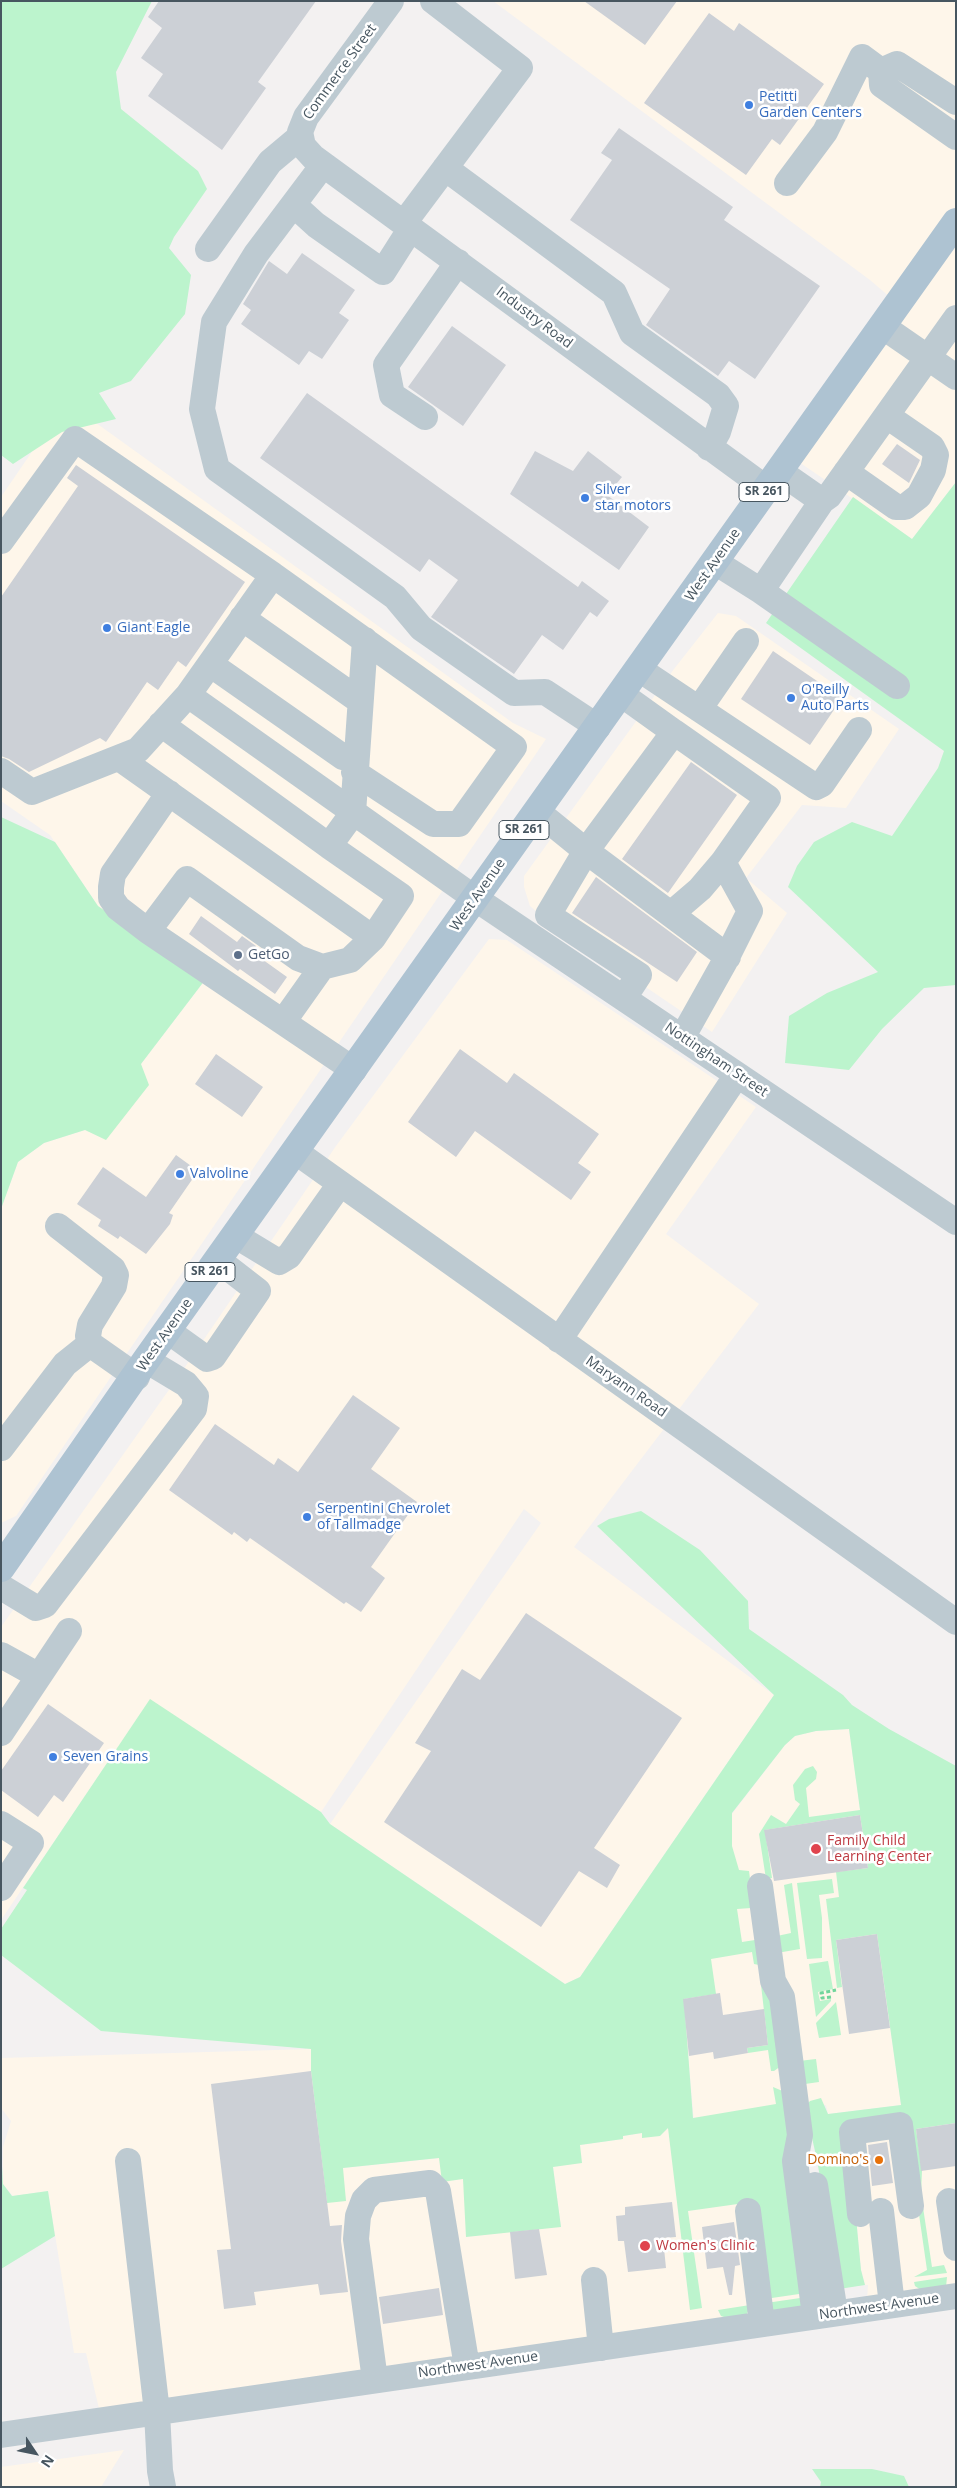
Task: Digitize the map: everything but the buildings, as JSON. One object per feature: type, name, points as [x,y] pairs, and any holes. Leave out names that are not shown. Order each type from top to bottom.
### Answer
[{"type":"main road","name":"West Avenue","points":[[4,1557],[142,1368],[956,222]]},
{"type":"street","name":"Commerce Street","points":[[302,141],[300,132],[306,117],[392,1]]},
{"type":"street","points":[[294,204],[316,225],[383,272],[408,226],[445,168],[520,68],[433,1]]},
{"type":"street","points":[[787,183],[825,132],[862,57],[880,71],[882,85],[956,137]]},
{"type":"street","points":[[880,71],[897,64],[956,102]]},
{"type":"street","name":"Industry Road","points":[[302,141],[323,165],[458,262],[709,448],[773,480],[822,501]]},
{"type":"street","points":[[208,249],[270,162],[302,141]]},
{"type":"street","points":[[323,165],[256,254],[214,322],[202,409],[217,469],[395,597],[421,628],[514,693],[545,692],[598,727]]},
{"type":"street","points":[[445,168],[614,293],[632,333],[718,395],[726,406],[718,432],[709,448]]},
{"type":"street","points":[[425,417],[392,395],[386,366],[458,262]]},
{"type":"street","points":[[761,591],[822,501],[829,496],[956,318]]},
{"type":"street","points":[[882,326],[956,377]]},
{"type":"street","points":[[846,472],[896,507],[905,506],[919,496],[933,470],[936,455],[932,447],[887,416]]},
{"type":"street","points":[[1,541],[75,439],[273,575],[514,746],[459,824],[433,824],[343,757],[210,664]]},
{"type":"street","points":[[715,562],[761,591],[897,686]]},
{"type":"street","points":[[1,771],[32,792],[138,750],[188,695],[273,575]]},
{"type":"street","points":[[242,618],[360,701]]},
{"type":"street","points":[[329,846],[354,813],[355,766],[364,640]]},
{"type":"street","points":[[698,709],[746,641]]},
{"type":"street","points":[[639,669],[816,787],[822,784],[859,730]]},
{"type":"street","points":[[621,694],[768,798],[723,862],[700,889],[672,913]]},
{"type":"street","name":"Nottingham Street","points":[[188,695],[476,899],[956,1222]]},
{"type":"street","points":[[148,931],[187,878],[298,958],[322,967],[350,960],[373,938],[401,896],[161,724]]},
{"type":"street","points":[[624,998],[639,975],[548,915],[586,851],[674,732]]},
{"type":"street","points":[[119,758],[373,938]]},
{"type":"street","points":[[169,793],[113,874],[111,898],[118,908],[148,931],[354,1070]]},
{"type":"street","points":[[538,812],[586,851],[672,913],[728,957]]},
{"type":"street","points":[[682,1038],[728,957],[750,912],[723,862]]},
{"type":"street","points":[[284,1022],[322,967]]},
{"type":"street","points":[[559,1340],[738,1075]]},
{"type":"street","name":"Maryann Road","points":[[296,1152],[956,1622]]},
{"type":"street","points":[[236,1236],[279,1262],[289,1256],[340,1184]]},
{"type":"street","points":[[58,1226],[113,1269],[116,1275],[114,1286],[90,1325],[88,1336],[90,1344]]},
{"type":"street","points":[[168,1330],[207,1359],[213,1358],[258,1291],[218,1260]]},
{"type":"street","points":[[1,1587],[36,1608],[45,1605],[194,1409],[196,1396],[186,1384],[142,1368],[90,1344]]},
{"type":"street","points":[[1,1448],[65,1364],[90,1344]]},
{"type":"street","points":[[1,1733],[69,1631]]},
{"type":"street","points":[[1,1655],[39,1676]]},
{"type":"street","points":[[1,1824],[31,1843],[1,1888]]},
{"type":"street","points":[[760,1886],[773,1981],[782,1997],[800,2135],[810,2152],[825,2315]]},
{"type":"street","points":[[892,2305],[852,2132],[900,2125],[911,2206]]},
{"type":"street","points":[[128,2162],[157,2412],[160,2471],[163,2487]]},
{"type":"street","points":[[375,2380],[356,2239],[358,2216],[364,2200],[374,2190],[430,2183],[438,2191],[467,2367]]},
{"type":"street","points":[[949,2200],[956,2248]]},
{"type":"street","points":[[748,2211],[762,2324]]},
{"type":"street","points":[[594,2280],[601,2348]]},
{"type":"street","name":"Northwest Avenue","points":[[1,2435],[956,2296]]},
{"type":"path","points":[[831,1997],[822,1998],[821,1993],[836,1990]]},
{"type":"shaded area","points":[[493,1],[956,1],[956,482],[912,539],[790,456],[898,304],[870,280]]},
{"type":"shaded area","points":[[85,415],[513,723],[546,739],[16,1516],[1,1523],[1,1209],[18,1162],[44,1143],[85,1130],[106,1139],[141,1064],[205,980],[98,906],[50,835],[1,801],[1,497],[40,440]]},
{"type":"shaded area","points":[[718,613],[736,616],[899,729],[846,808],[802,805],[746,878],[787,913],[712,1032],[544,918],[530,906],[524,887],[524,876],[674,669]]},
{"type":"shaded area","points":[[489,939],[507,940],[756,1107],[666,1234],[759,1304],[574,1547],[774,1695],[580,1977],[565,1984],[330,1824],[541,1523],[524,1509],[321,1812],[150,1700],[1,1920],[1,1627],[183,1370],[336,1146]]},
{"type":"shaded area","points":[[849,1729],[901,2105],[828,2114],[826,2105],[805,2107],[804,2308],[100,2413],[86,2353],[74,2353],[48,2191],[13,2196],[3,2184],[3,2147],[11,2121],[1,2108],[1,2058],[311,2049],[311,2071],[343,2168],[440,2158],[463,2178],[561,2227],[553,2167],[580,2145],[623,2139],[623,2136],[642,2133],[642,2137],[669,2128],[694,2123],[686,2029],[732,1814],[785,1745],[795,1736],[816,1731]]},
{"type":"shaded area","points":[[847,2121],[916,2129],[956,2123],[956,2286],[867,2299],[868,2285],[865,2285],[861,2270]]},
{"type":"shaded area","points":[[124,2450],[101,2487],[1,2487],[1,2467]]},
{"type":"green space","points":[[1,1],[152,1],[116,72],[121,109],[198,171],[207,189],[174,237],[169,248],[191,275],[185,314],[131,381],[99,393],[116,419],[62,432],[13,464],[1,455]]},
{"type":"green space","points":[[956,482],[956,985],[924,988],[882,1029],[849,1070],[785,1063],[789,1016],[827,993],[878,972],[788,887],[797,866],[814,842],[852,822],[892,836],[938,768],[944,751],[766,623],[853,497],[912,539]]},
{"type":"green space","points":[[1,817],[55,842],[98,906],[205,980],[141,1064],[149,1085],[106,1140],[85,1130],[44,1143],[18,1162],[1,1209]]},
{"type":"green space","points":[[641,1511],[700,1550],[748,1601],[749,1629],[843,1695],[852,1705],[889,1729],[956,1766],[956,2123],[916,2129],[922,2171],[921,2194],[932,2267],[944,2265],[947,2273],[914,2277],[927,2270],[905,2117],[847,2122],[861,2270],[865,2285],[839,2289],[817,2160],[805,2107],[810,2101],[821,2098],[828,2114],[901,2105],[877,1934],[836,1940],[842,1987],[837,1988],[826,1899],[839,1897],[836,1872],[868,1868],[860,1815],[765,1830],[772,1878],[766,1879],[759,1834],[771,1815],[786,1824],[800,1804],[795,1800],[793,1785],[805,1769],[813,1766],[817,1772],[816,1779],[806,1788],[809,1817],[860,1810],[849,1729],[816,1731],[795,1736],[785,1745],[732,1813],[732,1846],[739,1870],[749,1871],[753,1902],[751,1908],[737,1909],[742,1942],[755,1940],[759,1965],[754,1964],[752,1952],[711,1959],[716,1994],[684,1999],[693,2118],[776,2104],[773,2087],[785,2092],[806,2293],[765,2299],[752,2202],[688,2211],[702,2308],[690,2310],[668,2128],[660,2136],[642,2138],[642,2133],[623,2136],[623,2139],[580,2145],[582,2163],[553,2167],[561,2227],[466,2237],[463,2179],[442,2182],[439,2158],[343,2168],[346,2201],[327,2203],[311,2071],[311,2049],[101,2031],[1,1955],[1,1929],[27,1890],[23,1888],[150,1699],[321,1812],[330,1824],[565,1984],[580,1977],[774,1695],[597,1526],[609,1519]]},
{"type":"green space","points":[[832,1879],[834,1893],[819,1895],[822,1918],[822,1958],[807,1959],[797,1883]]},
{"type":"green space","points":[[792,1883],[800,1949],[777,1953],[777,1936],[791,1933],[784,1885]]},
{"type":"green space","points":[[828,1961],[833,1989],[818,1992],[820,2001],[831,1999],[831,2001],[816,2017],[809,1964]]},
{"type":"green space","points":[[767,1980],[781,2066],[774,2071],[771,2071],[768,2050],[748,2053],[747,2048],[768,2045],[761,1985]]},
{"type":"green space","points":[[836,2002],[841,2035],[819,2038],[816,2023]]},
{"type":"green space","points":[[816,2059],[819,2082],[805,2084],[799,2061]]},
{"type":"green space","points":[[1,2148],[3,2184],[12,2196],[48,2191],[55,2236],[1,2269]]},
{"type":"green space","points":[[947,2277],[946,2287],[921,2290],[915,2286],[914,2282]]},
{"type":"green space","points":[[807,2297],[804,2308],[774,2313],[766,2303]]},
{"type":"green space","points":[[750,2305],[747,2314],[727,2318],[721,2316],[718,2310]]},
{"type":"green space","points":[[812,2469],[872,2469],[904,2476],[909,2487],[820,2487],[821,2482]]},
{"type":"place","name":"Petitti Garden Centers","points":[[749,105]]},
{"type":"place","name":"Silver star motors","points":[[585,498]]},
{"type":"place","name":"Giant Eagle","points":[[107,628]]},
{"type":"place","name":"O'Reilly Auto Parts","points":[[791,698]]},
{"type":"place","name":"GetGo","points":[[238,955]]},
{"type":"place","name":"Valvoline","points":[[180,1174]]},
{"type":"place","name":"Serpentini Chevrolet of Tallmadge","points":[[307,1517]]},
{"type":"place","name":"Seven Grains","points":[[53,1757]]},
{"type":"place","name":"Family Child Learning Center","points":[[816,1849]]},
{"type":"place","name":"Domino's","points":[[879,2160]]},
{"type":"place","name":"Women's Clinic","points":[[645,2246]]}]
